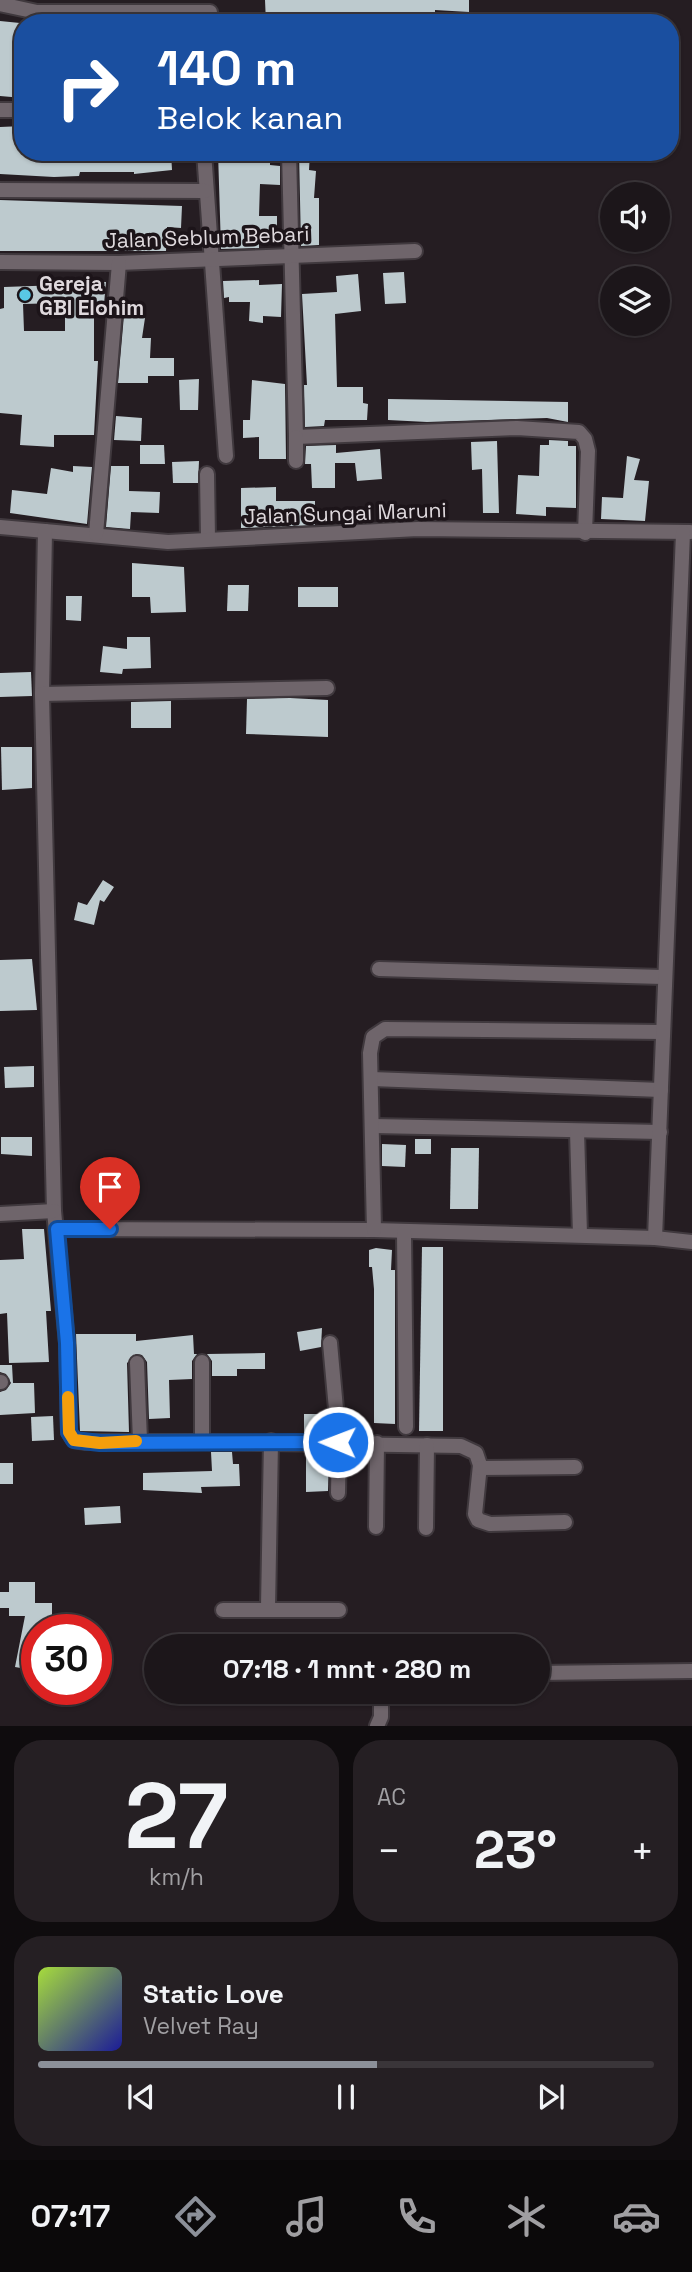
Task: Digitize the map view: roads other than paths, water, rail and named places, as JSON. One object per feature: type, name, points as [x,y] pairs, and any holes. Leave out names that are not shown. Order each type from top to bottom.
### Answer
[{"type":"street","points":[[0,4],[210,11]]},
{"type":"street","points":[[204,161],[226,456]]},
{"type":"street","points":[[289,161],[296,461]]},
{"type":"street","points":[[0,190],[205,191]]},
{"type":"street","name":"Jalan Seblum Bebari","points":[[0,261],[119,263],[415,251]]},
{"type":"street","points":[[96,534],[119,263]]},
{"type":"street","points":[[296,437],[517,428],[579,432],[585,439],[588,451],[585,533]]},
{"type":"street","points":[[207,474],[208,539]]},
{"type":"street","name":"Jalan Sungai Maruni","points":[[0,527],[168,542],[418,528],[585,533],[688,532]]},
{"type":"street","points":[[45,531],[42,694],[54,1212],[67,1343],[69,1432],[74,1440],[86,1442],[338,1442],[471,1448],[477,1453],[480,1468],[475,1514],[484,1524],[565,1522]]},
{"type":"street","points":[[654,1238],[660,1132],[663,977],[688,532]]},
{"type":"street","points":[[42,694],[327,688]]},
{"type":"street","points":[[379,969],[663,977]]},
{"type":"street","points":[[374,1230],[370,1053],[373,1037],[384,1029],[662,1032]]},
{"type":"street","points":[[372,1079],[660,1090]]},
{"type":"street","points":[[373,1126],[660,1132]]},
{"type":"street","points":[[577,1131],[580,1235]]},
{"type":"street","points":[[0,1213],[54,1212]]},
{"type":"street","points":[[57,1229],[374,1230],[580,1235],[692,1242]]},
{"type":"street","points":[[404,1232],[406,1427]]},
{"type":"street","points":[[330,1343],[338,1442],[338,1493]]},
{"type":"street","points":[[202,1362],[202,1441]]},
{"type":"street","points":[[137,1363],[140,1441]]},
{"type":"street","points":[[268,1608],[271,1441]]},
{"type":"street","points":[[376,1527],[377,1443]]},
{"type":"street","points":[[426,1528],[427,1445]]},
{"type":"street","points":[[480,1468],[575,1467]]},
{"type":"street","points":[[223,1610],[339,1610]]},
{"type":"street","points":[[550,1673],[692,1671]]},
{"type":"street","points":[[377,1726],[381,1717],[381,1704]]},
{"type":"place","name":"Gereja GBI Elohim","points":[[25,295]]}]
